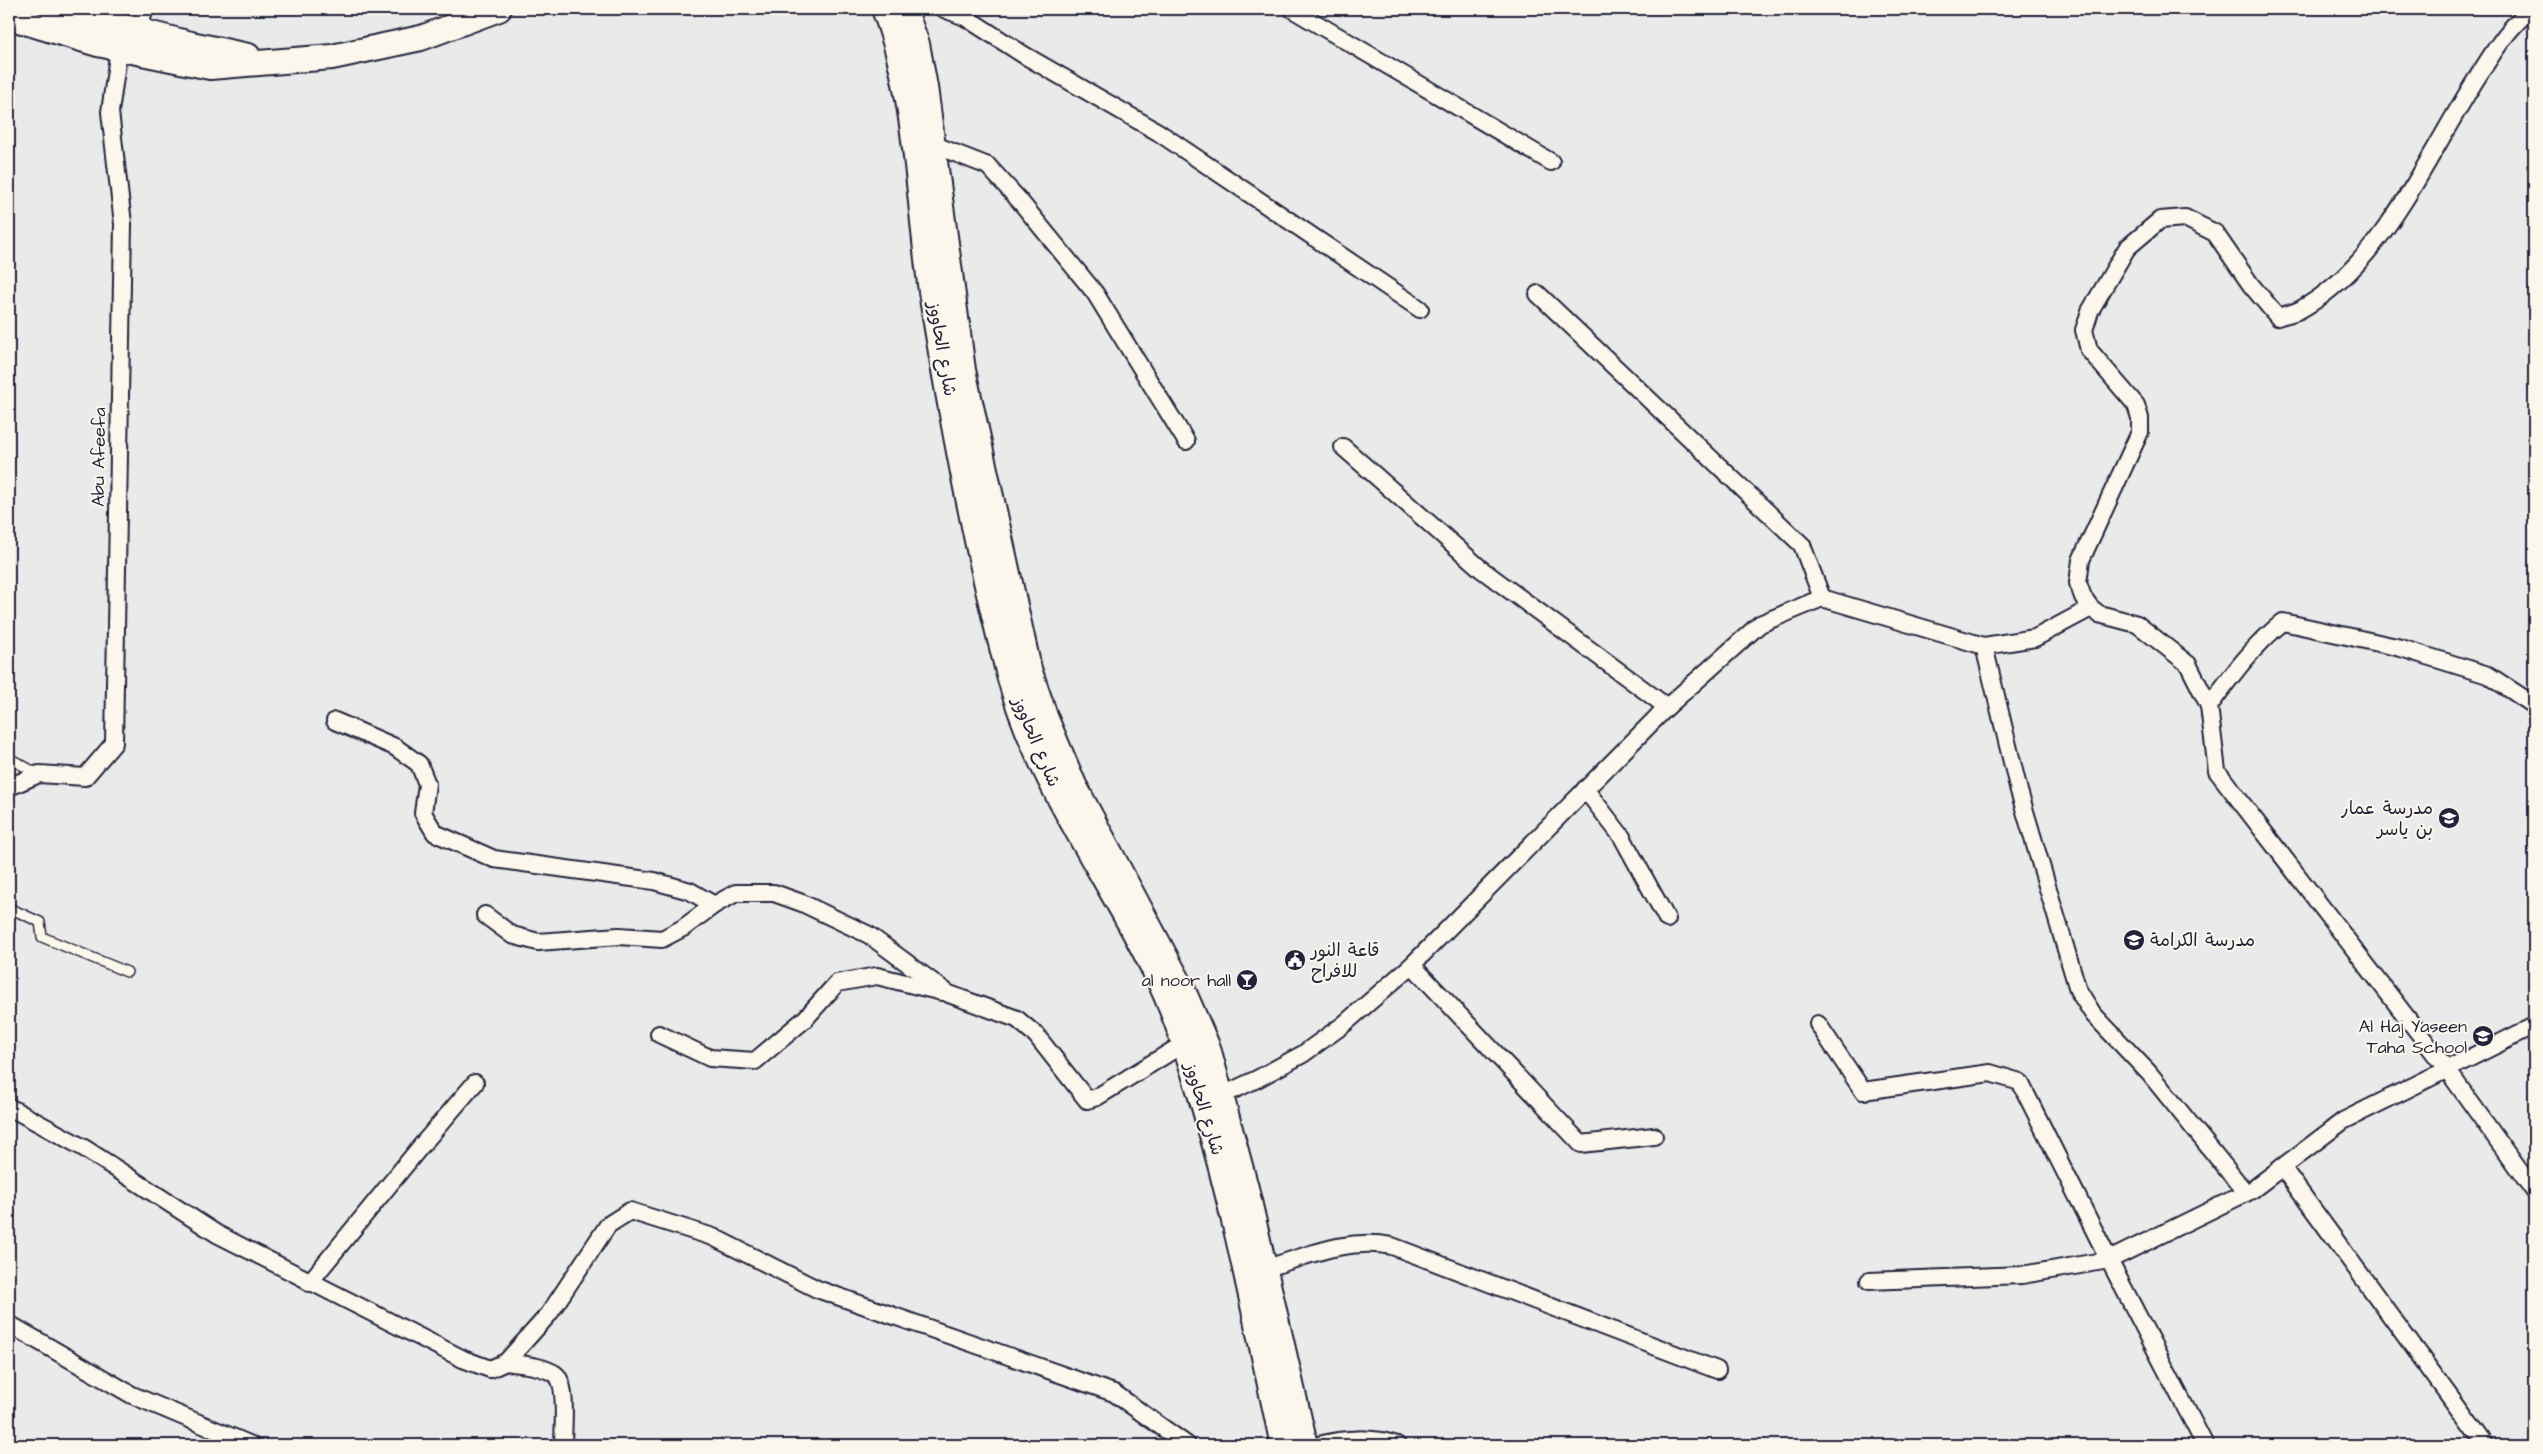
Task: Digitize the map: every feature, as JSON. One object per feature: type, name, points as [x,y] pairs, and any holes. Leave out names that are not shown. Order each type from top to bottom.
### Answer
[{"type":"main road","points":[[53,9],[138,31],[274,62]]},
{"type":"main road","points":[[9,17],[119,49],[210,67],[332,57],[421,38],[499,9]]},
{"type":"main road","name":"شارع الحاووز","points":[[884,9],[895,37],[906,88],[932,298],[966,484],[991,604],[1011,681],[1028,730],[1055,790],[1165,993],[1192,1038],[1225,1176],[1283,1445]]},
{"type":"main road","points":[[904,9],[917,44],[963,370],[1029,669],[1046,719],[1074,786],[1182,988],[1192,1038],[1208,1048],[1264,1269],[1304,1445]]},
{"type":"street","points":[[138,31],[146,9]]},
{"type":"street","points":[[944,9],[965,17],[1024,55],[1158,132],[1420,309]]},
{"type":"street","points":[[1292,9],[1551,162]]},
{"type":"street","points":[[2532,9],[2503,38],[2477,77],[2395,216],[2344,278],[2303,309],[2278,317],[2251,285],[2215,233],[2185,218],[2160,220],[2127,248],[2090,311],[2084,330],[2089,350],[2136,406],[2141,426],[2137,442],[2079,567],[2080,590],[2091,608],[2099,614],[2137,624],[2188,664],[2209,706],[2217,771],[2448,1071],[2534,1191]]},
{"type":"street","name":"Abu Afeefa","points":[[9,787],[38,774],[85,777],[114,743],[123,224],[110,112],[119,49]]},
{"type":"street","points":[[932,144],[988,166],[1019,200],[1095,293],[1186,441]]},
{"type":"street","points":[[1538,294],[1802,545],[1822,598]]},
{"type":"street","points":[[1343,447],[1481,569],[1668,707]]},
{"type":"street","points":[[1221,1096],[1303,1054],[1342,1026],[1412,965],[1668,707],[1760,624],[1822,598],[1984,646],[2034,638],[2091,608]]},
{"type":"street","points":[[2209,706],[2256,645],[2283,622],[2401,648],[2488,675],[2534,705]]},
{"type":"street","points":[[1984,646],[2019,791],[2078,990],[2093,1014],[2149,1073],[2246,1193]]},
{"type":"street","points":[[335,722],[395,747],[419,764],[426,784],[423,813],[435,834],[494,859],[654,881],[690,890],[714,905]]},
{"type":"street","points":[[1585,789],[1622,837],[1667,919]]},
{"type":"street","points":[[486,915],[512,934],[538,942],[619,936],[662,939],[683,928],[714,905],[736,893],[757,891],[802,903],[868,935],[949,994]]},
{"type":"street","points":[[1412,965],[1581,1144],[1654,1136]]},
{"type":"street","points":[[659,1034],[710,1058],[755,1061],[805,1019],[837,983],[877,976],[949,994],[1017,1019],[1036,1035],[1087,1100],[1097,1097],[1192,1038]]},
{"type":"street","points":[[1818,1024],[1863,1091],[1990,1073],[2020,1082],[2109,1260],[2205,1445]]},
{"type":"street","points":[[1869,1281],[2022,1275],[2109,1260],[2246,1193],[2343,1121],[2448,1071],[2534,1026]]},
{"type":"street","points":[[309,1283],[475,1083]]},
{"type":"street","points":[[9,1107],[84,1148],[217,1234],[309,1283],[463,1359],[490,1370],[506,1362],[549,1314],[608,1226],[630,1211],[713,1236],[817,1289],[1114,1393],[1187,1445]]},
{"type":"street","points":[[2282,1167],[2484,1445]]},
{"type":"street","points":[[1264,1269],[1349,1244],[1371,1242],[1392,1246],[1717,1370]]},
{"type":"street","points":[[9,1324],[132,1395],[251,1445]]},
{"type":"street","points":[[506,1362],[545,1369],[557,1375],[563,1388],[563,1445]]},
{"type":"street","points":[[1319,1445],[1357,1439],[1397,1445]]},
{"type":"lane","points":[[9,758],[38,774]]},
{"type":"lane","points":[[9,908],[40,922],[42,937],[127,972]]},
{"type":"place","name":"مدرسة عمار بن ياسر","points":[[2449,818]]},
{"type":"place","name":"مدرسة الكرامة","points":[[2134,940]]},
{"type":"place","name":"قاعة النور للافراح","points":[[1295,960]]},
{"type":"place","name":"al noor hall","points":[[1247,980]]},
{"type":"place","name":"Al Haj Yaseen Taha School","points":[[2483,1036]]}]
